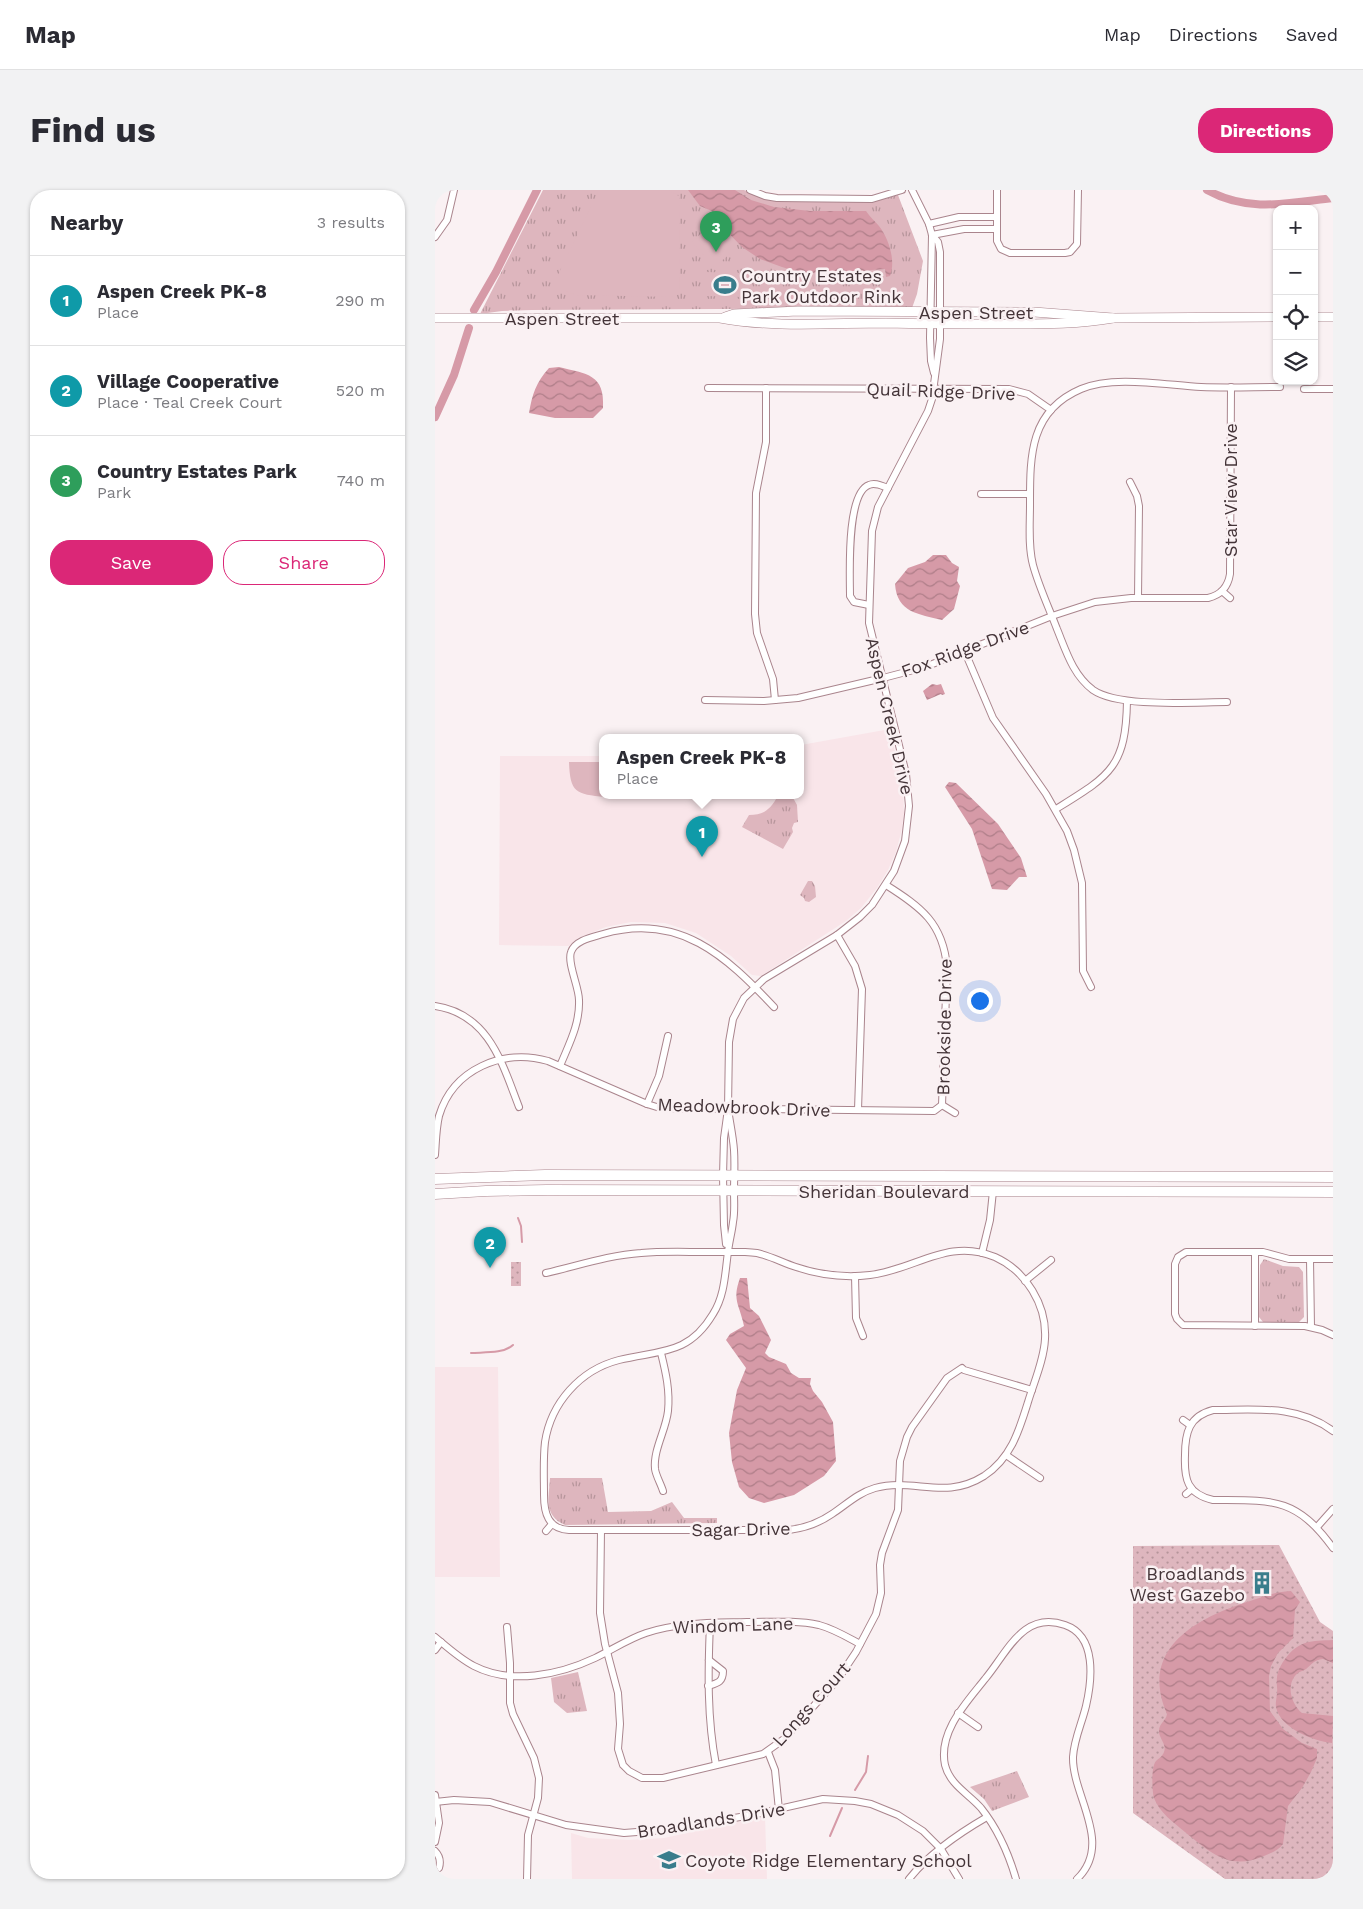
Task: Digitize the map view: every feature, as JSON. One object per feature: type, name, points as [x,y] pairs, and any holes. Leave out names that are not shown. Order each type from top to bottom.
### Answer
[{"type":"main road","name":"Sheridan Boulevard","points":[[435,1179],[545,1175],[1333,1177]]},
{"type":"main road","name":"Sheridan Boulevard","points":[[435,1194],[495,1191],[728,1190],[1333,1192]]},
{"type":"street","points":[[435,237],[447,220],[454,190]]},
{"type":"street","points":[[750,190],[777,198],[836,199],[872,198],[902,190]]},
{"type":"street","points":[[836,190],[836,199]]},
{"type":"street","points":[[912,190],[929,224],[932,235],[935,312]]},
{"type":"street","points":[[997,190],[996,229],[998,245],[1005,252],[1065,254],[1070,252],[1077,244],[1078,190]]},
{"type":"street","points":[[929,224],[955,218],[997,217]]},
{"type":"street","points":[[955,218],[957,229]]},
{"type":"street","points":[[932,235],[957,229],[996,229]]},
{"type":"street","name":"Aspen Street","points":[[720,318],[734,314],[798,311],[1035,312],[1113,318],[1273,318]]},
{"type":"street","name":"Aspen Creek Drive","points":[[934,374],[930,324],[935,312]]},
{"type":"street","name":"Aspen Creek Drive","points":[[727,1252],[724,1225],[728,1176],[724,1138],[728,1109],[730,1030],[738,1008],[764,979],[837,934],[860,917],[886,885],[894,871],[905,841],[909,806],[906,774],[870,630],[869,605],[872,531],[878,507],[927,411],[939,352],[940,324],[935,312]]},
{"type":"street","name":"Aspen Street","points":[[435,318],[720,318],[735,321],[797,324],[1035,324],[1097,321],[1113,318]]},
{"type":"street","points":[[1318,318],[1333,318]]},
{"type":"street","points":[[1227,702],[1127,701],[1103,695],[1090,687],[1079,676],[1073,667],[1052,616],[1033,563],[1030,536],[1032,448],[1040,427],[1051,410],[1075,392],[1091,385],[1115,382],[1280,387]]},
{"type":"street","name":"Star View Drive","points":[[1222,591],[1227,586],[1230,574],[1231,387]]},
{"type":"street","name":"Quail Ridge Drive","points":[[708,388],[1009,389],[1037,399],[1051,410]]},
{"type":"street","points":[[767,388],[765,442],[756,493],[755,614],[757,633],[773,679],[775,700]]},
{"type":"street","points":[[1304,389],[1333,389]]},
{"type":"street","points":[[1129,482],[1137,496],[1139,506],[1138,598]]},
{"type":"street","points":[[869,605],[854,602],[849,596],[851,522],[859,497],[865,487],[873,484],[888,488]]},
{"type":"street","points":[[981,494],[1030,494]]},
{"type":"street","points":[[1222,591],[1230,598]]},
{"type":"street","name":"Fox Ridge Drive","points":[[705,700],[775,700],[820,694],[925,667],[1052,616],[1095,602],[1138,598],[1208,598],[1222,591]]},
{"type":"street","points":[[965,652],[993,718],[1056,808],[1067,831],[1079,866],[1083,900],[1083,972],[1091,987]]},
{"type":"street","points":[[1056,808],[1092,786],[1102,778],[1115,762],[1124,741],[1127,701]]},
{"type":"street","name":"Brookside Drive","points":[[886,885],[922,910],[937,930],[944,948],[947,966],[942,1105]]},
{"type":"street","points":[[560,1066],[578,1022],[579,998],[570,956],[572,950],[579,942],[589,938],[624,929],[646,927],[670,930],[696,940],[712,950],[735,968],[774,1007]]},
{"type":"street","points":[[837,934],[855,966],[861,989],[858,1110]]},
{"type":"street","points":[[435,1006],[451,1011],[474,1024],[491,1041],[500,1058],[519,1107]]},
{"type":"street","points":[[647,1104],[661,1068],[668,1036]]},
{"type":"street","name":"Meadowbrook Drive","points":[[435,1155],[437,1115],[450,1093],[465,1076],[485,1064],[500,1058],[524,1056],[537,1058],[647,1104],[672,1109],[934,1111],[942,1105]]},
{"type":"street","points":[[942,1105],[955,1113]]},
{"type":"street","name":"Aspen Creek Drive","points":[[552,1524],[547,1518],[544,1506],[545,1450],[551,1420],[562,1399],[582,1378],[599,1367],[619,1360],[661,1353],[688,1341],[711,1318],[721,1297],[733,1221],[728,1190],[728,1176],[734,1152],[728,1109]]},
{"type":"street","points":[[435,1183],[435,1194]]},
{"type":"street","points":[[982,1253],[990,1220],[993,1191]]},
{"type":"street","points":[[546,1273],[640,1253],[727,1252],[759,1254],[809,1271],[829,1275],[855,1276],[890,1271],[947,1251],[959,1250],[982,1253],[1004,1262],[1025,1281],[1040,1306],[1045,1328],[1043,1354],[1018,1434],[1007,1455],[983,1476],[959,1486],[935,1488],[900,1485]]},
{"type":"street","points":[[1333,1259],[1289,1259],[1271,1253],[1255,1252],[1186,1252],[1174,1258],[1175,1314],[1181,1327],[1311,1327],[1333,1334]]},
{"type":"street","points":[[1255,1252],[1255,1326]]},
{"type":"street","points":[[1311,1259],[1311,1327]]},
{"type":"street","points":[[1025,1281],[1051,1260]]},
{"type":"street","points":[[855,1276],[856,1318],[863,1336]]},
{"type":"street","points":[[661,1353],[667,1376],[669,1396],[667,1419],[656,1456],[655,1469],[663,1491]]},
{"type":"street","name":"Longs Court","points":[[601,1530],[600,1613],[607,1652],[618,1693],[620,1724],[618,1749],[620,1757],[629,1771],[642,1778],[663,1778],[754,1758],[768,1752],[785,1739],[838,1679],[876,1614],[879,1603],[882,1553],[898,1510],[900,1461],[907,1437],[924,1410],[952,1374],[962,1368],[1032,1390]]},
{"type":"street","points":[[1333,1430],[1313,1418],[1300,1413],[1273,1410],[1213,1410],[1199,1415],[1190,1425],[1185,1440],[1184,1470],[1185,1477],[1192,1489],[1198,1494],[1213,1500],[1261,1500],[1284,1505],[1307,1518],[1317,1527],[1333,1548]]},
{"type":"street","points":[[1183,1420],[1190,1425]]},
{"type":"street","points":[[1007,1455],[1040,1478]]},
{"type":"street","name":"Sagar Drive","points":[[601,1530],[796,1529],[823,1520],[862,1493],[886,1486],[900,1485]]},
{"type":"street","points":[[1186,1494],[1192,1489]]},
{"type":"street","points":[[1317,1527],[1333,1510]]},
{"type":"street","points":[[546,1531],[552,1524],[564,1530],[601,1530]]},
{"type":"street","points":[[710,1623],[708,1686],[711,1738],[717,1765]]},
{"type":"street","name":"Windom Lane","points":[[435,1637],[474,1666],[497,1675],[510,1676],[565,1670],[585,1663],[628,1640],[660,1628],[677,1625],[808,1623],[832,1630],[860,1644]]},
{"type":"street","points":[[1016,1879],[1002,1844],[987,1817],[979,1806],[953,1782],[946,1767],[944,1750],[947,1738],[959,1713],[1016,1638],[1029,1627],[1044,1623],[1065,1625],[1072,1628],[1084,1640],[1089,1655],[1090,1681],[1086,1706],[1075,1745],[1074,1768],[1089,1818],[1091,1850],[1087,1867],[1077,1879]]},
{"type":"street","points":[[507,1627],[510,1676],[509,1694],[513,1714],[534,1758],[539,1778],[538,1798],[527,1835],[527,1879]]},
{"type":"street","points":[[435,1650],[441,1642]]},
{"type":"street","points":[[708,1686],[723,1678],[723,1671],[709,1660]]},
{"type":"street","points":[[959,1713],[978,1727]]},
{"type":"street","points":[[768,1752],[775,1770],[779,1810]]},
{"type":"street","points":[[435,1794],[439,1823],[435,1842]]},
{"type":"street","name":"Broadlands Drive","points":[[436,1802],[454,1800],[490,1802],[581,1828],[625,1833],[663,1830],[779,1810],[823,1799],[855,1801],[871,1804],[898,1814],[911,1822],[941,1849],[959,1879]]},
{"type":"street","points":[[909,1879],[941,1849],[987,1817]]},
{"type":"street","points":[[435,1851],[440,1861],[439,1868],[435,1870]]},
{"type":"shaded area","points":[[890,729],[903,789],[904,813],[901,833],[896,852],[877,888],[861,908],[846,921],[761,976],[752,975],[731,956],[696,933],[665,923],[631,922],[606,927],[578,938],[569,946],[499,945],[500,756],[599,756],[599,799],[804,799],[804,744]]},
{"type":"shaded area","points":[[435,1367],[498,1367],[500,1577],[435,1577]]},
{"type":"shaded area","name":"Coyote Ridge Elementary School","points":[[765,1816],[767,1879],[572,1879],[571,1833],[588,1838],[628,1840],[664,1838]]},
{"type":"green space","points":[[543,190],[744,190],[764,199],[791,202],[872,202],[898,195],[923,261],[917,294],[912,308],[532,310],[480,314]]},
{"type":"green space","points":[[599,190],[668,190],[679,196],[680,291],[674,297],[576,295],[561,288],[556,279]]},
{"type":"green space","points":[[708,227],[730,254],[714,267],[692,242]]},
{"type":"green space","name":"Country Estates Park Outdoor Rink","points":[[706,272],[747,273],[750,278],[750,291],[743,297],[706,296],[701,291],[701,277]]},
{"type":"green space","points":[[569,762],[599,762],[599,796],[587,795],[577,790],[573,786]]},
{"type":"green space","points":[[776,799],[794,799],[797,805],[798,822],[794,823],[793,832],[783,849],[742,827],[749,815],[759,814],[767,810]]},
{"type":"green space","points":[[808,881],[812,881],[815,886],[816,897],[809,902],[805,901],[800,895]]},
{"type":"green space","points":[[1264,1259],[1283,1266],[1299,1267],[1303,1272],[1304,1317],[1299,1322],[1263,1322],[1259,1317],[1260,1265]]},
{"type":"green space","points":[[511,1262],[521,1262],[521,1286],[511,1286]]},
{"type":"green space","points":[[550,1478],[602,1478],[608,1512],[651,1511],[672,1502],[684,1518],[717,1518],[717,1523],[565,1525],[558,1521],[550,1511]]},
{"type":"green space","points":[[1279,1545],[1320,1622],[1333,1631],[1333,1879],[1225,1879],[1133,1813],[1133,1546]]},
{"type":"green space","points":[[578,1672],[587,1711],[567,1713],[554,1702],[551,1678]]},
{"type":"green space","points":[[1017,1771],[1029,1797],[992,1811],[984,1799],[970,1787]]},
{"type":"water","points":[[688,190],[735,190],[751,200],[774,207],[810,211],[866,211],[879,226],[891,250],[892,270],[890,276],[886,277],[885,269],[846,272],[827,271],[804,274],[760,259],[742,247],[715,219],[712,211],[700,206]]},
{"type":"water","points":[[559,367],[592,377],[601,388],[603,408],[593,418],[555,418],[529,413],[533,395],[541,378],[549,368]]},
{"type":"water","points":[[933,555],[946,555],[952,563],[959,567],[957,581],[960,586],[954,609],[942,620],[918,614],[905,607],[900,601],[895,584],[908,568],[925,562]]},
{"type":"water","points":[[932,684],[941,684],[945,694],[927,700],[923,691]]},
{"type":"water","points":[[949,782],[956,783],[998,824],[1021,858],[1027,877],[1019,877],[1007,890],[992,889],[972,829],[945,787]]},
{"type":"water","points":[[740,1278],[747,1278],[750,1308],[759,1316],[771,1340],[765,1353],[769,1357],[786,1364],[791,1373],[799,1378],[811,1378],[810,1384],[813,1391],[822,1402],[833,1422],[836,1461],[824,1476],[794,1495],[764,1503],[749,1498],[739,1487],[732,1462],[729,1433],[737,1390],[746,1368],[726,1340],[730,1334],[744,1326],[736,1297]]},
{"type":"water","points":[[1291,1591],[1300,1602],[1295,1610],[1293,1638],[1278,1653],[1271,1666],[1269,1676],[1270,1711],[1283,1729],[1302,1743],[1317,1749],[1317,1758],[1302,1788],[1288,1806],[1283,1844],[1272,1853],[1252,1860],[1230,1861],[1203,1847],[1176,1825],[1163,1813],[1154,1798],[1152,1785],[1153,1768],[1165,1749],[1159,1734],[1159,1728],[1167,1714],[1160,1692],[1160,1672],[1166,1655],[1177,1640],[1191,1628],[1227,1609],[1268,1595]]},
{"type":"water","points":[[1333,1640],[1333,1663],[1323,1659],[1315,1661],[1294,1677],[1291,1688],[1292,1699],[1302,1713],[1333,1716],[1332,1743],[1307,1736],[1290,1727],[1279,1714],[1276,1705],[1278,1672],[1290,1653],[1295,1648],[1306,1643]]},
{"type":"waterway","points":[[474,310],[496,272],[537,190]]},
{"type":"waterway","points":[[1207,190],[1238,202],[1253,204],[1285,204],[1333,198]]},
{"type":"waterway","points":[[435,417],[454,375],[469,328]]},
{"type":"waterway","points":[[518,1218],[521,1226],[522,1242]]},
{"type":"waterway","points":[[471,1353],[499,1351],[513,1345]]},
{"type":"waterway","points":[[855,1790],[866,1772],[868,1756]]},
{"type":"waterway","points":[[830,1836],[842,1808]]},
{"type":"place","name":"Country Estates Park","points":[[716,252]]},
{"type":"place","name":"Country Estates Park Outdoor Rink","points":[[725,285]]},
{"type":"place","name":"Aspen Creek PK-8","points":[[702,857]]},
{"type":"place","name":"Village Cooperative","points":[[490,1268]]},
{"type":"place","name":"Broadlands West Gazebo","points":[[1262,1583]]},
{"type":"place","name":"Coyote Ridge Elementary School","points":[[669,1860]]}]
